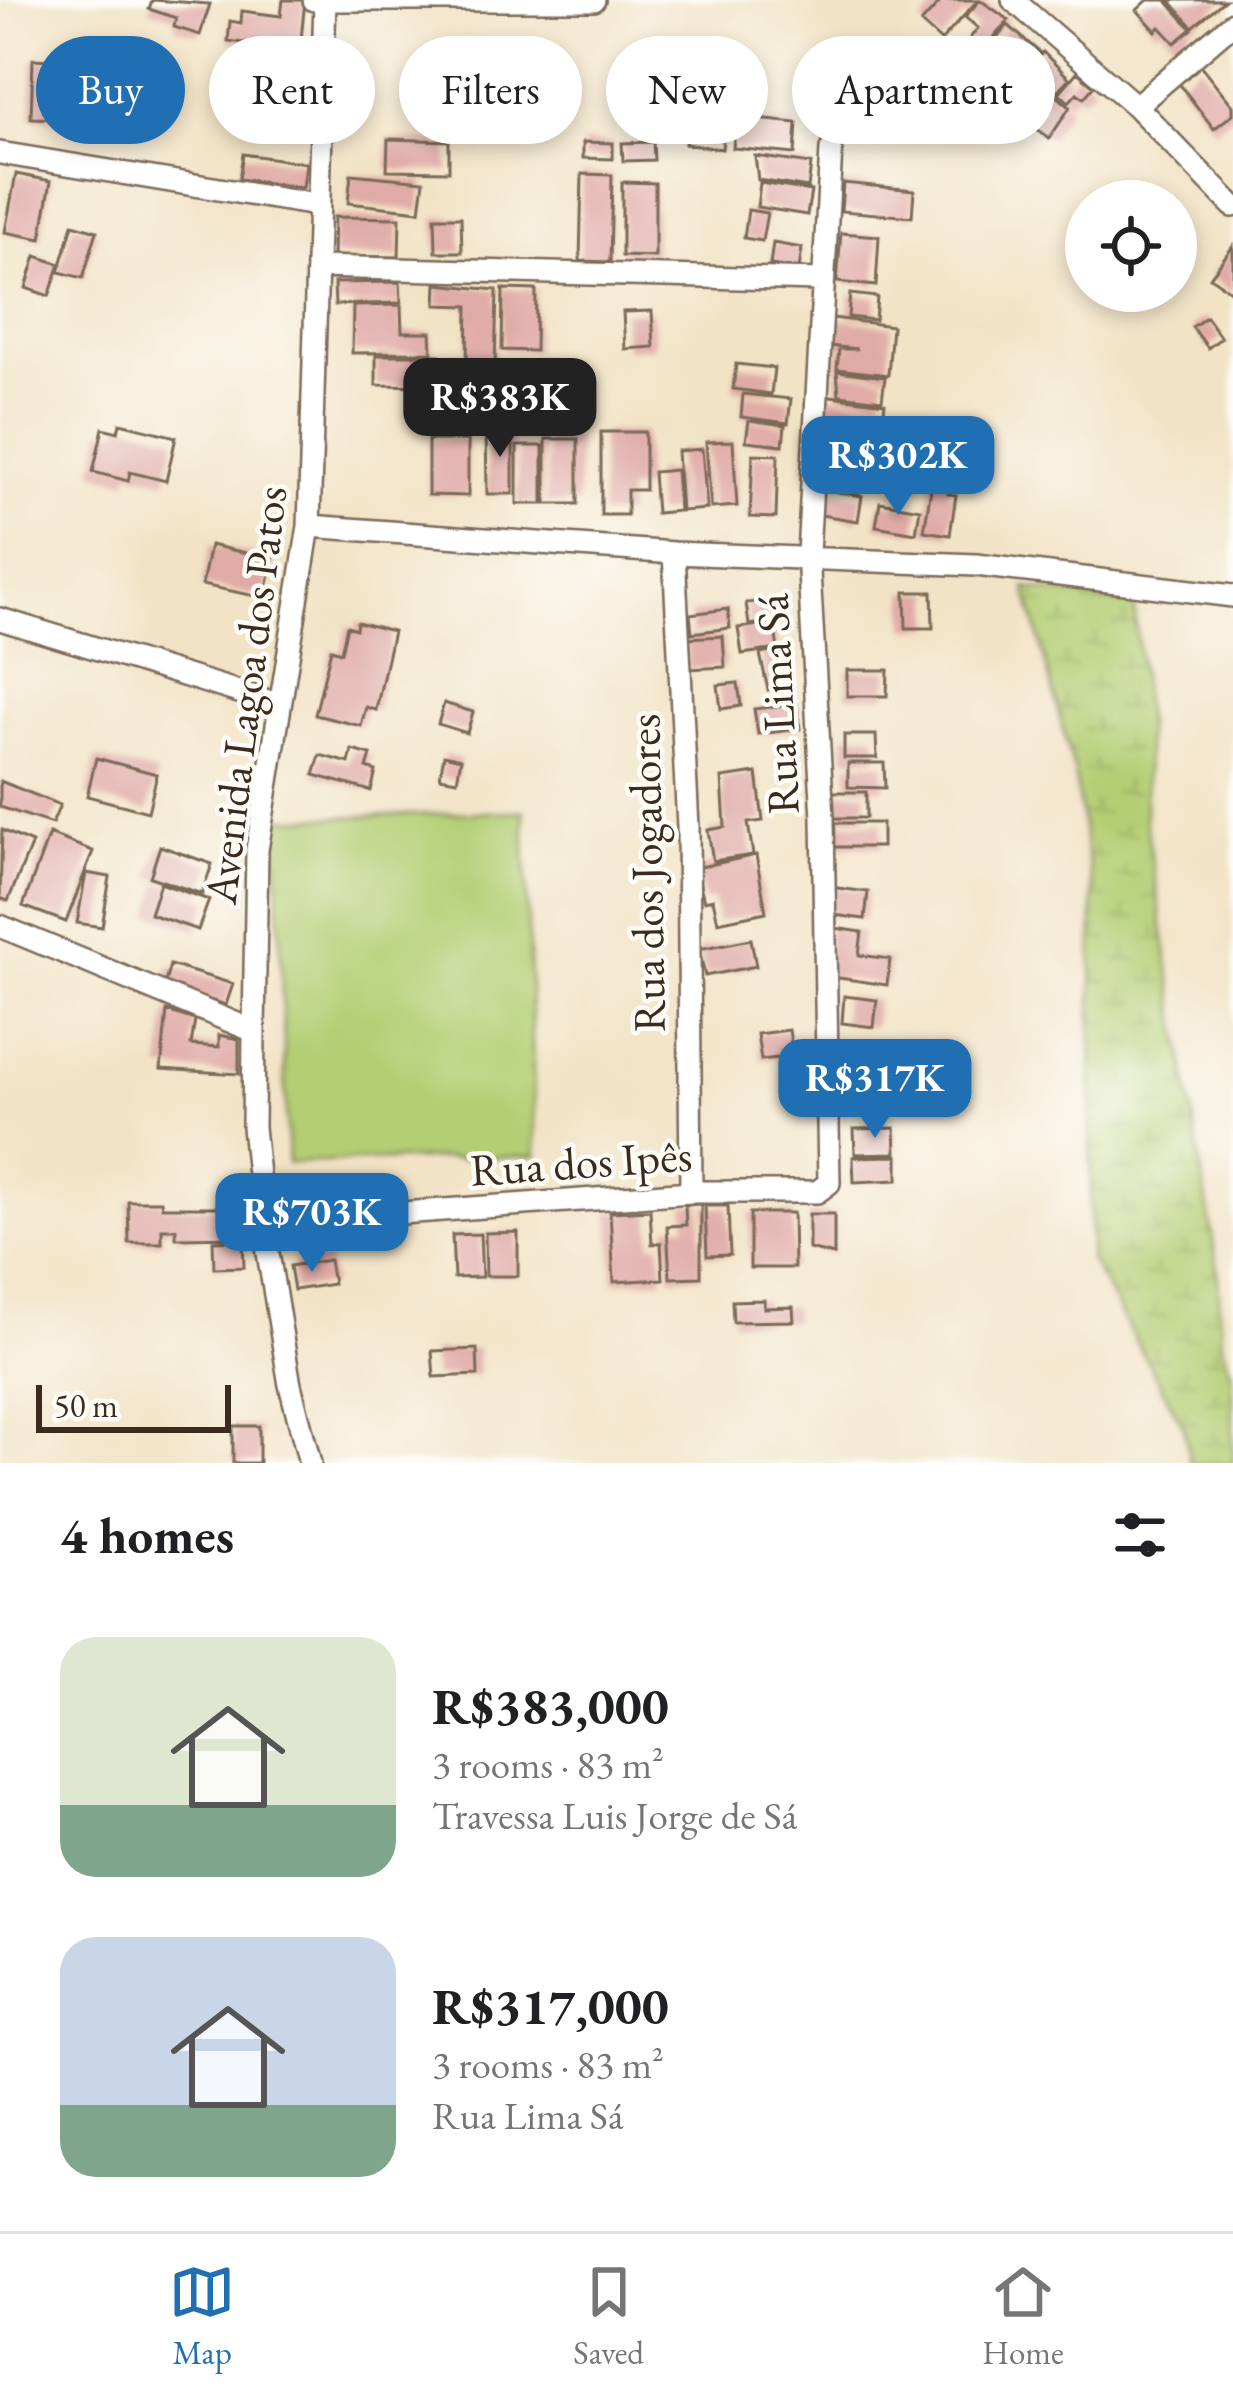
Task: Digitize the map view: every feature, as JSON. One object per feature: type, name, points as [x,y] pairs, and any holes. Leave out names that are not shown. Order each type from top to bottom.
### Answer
[{"type":"street","points":[[321,1],[594,0]]},
{"type":"street","points":[[1012,0],[1136,106],[1233,206]]},
{"type":"street","name":"Avenida Lagoa dos Patos","points":[[310,1463],[290,1385],[262,1223],[253,1127],[257,850],[309,526],[316,205],[325,113],[321,1]]},
{"type":"street","points":[[1136,106],[1233,23]]},
{"type":"street","name":"Rua Lima Sá","points":[[829,1183],[823,818],[808,554],[831,149]]},
{"type":"street","points":[[0,153],[316,205]]},
{"type":"street","points":[[318,267],[820,280]]},
{"type":"street","points":[[309,526],[674,553],[808,554],[976,565],[1233,596]]},
{"type":"street","name":"Rua dos Jogadores","points":[[674,553],[688,827],[691,1192]]},
{"type":"street","points":[[0,619],[278,704]]},
{"type":"street","points":[[0,926],[254,1031]]},
{"type":"street","name":"Rua dos Ipês","points":[[262,1223],[691,1192],[817,1192],[829,1183]]},
{"type":"green space","points":[[1026,588],[1134,604],[1146,732],[1145,818],[1218,1271],[1221,1341],[1233,1376],[1233,1463],[1190,1463],[1184,1427],[1090,1259],[1093,893],[1074,771]]},
{"type":"green space","points":[[524,811],[536,1156],[288,1163],[276,819]]},
{"type":"building","points":[[152,0],[210,4],[200,35],[174,27],[176,18],[149,9]]},
{"type":"building","points":[[283,0],[305,0],[301,36],[228,36],[230,21],[241,23],[242,11],[281,16]]},
{"type":"building","points":[[942,0],[978,0],[946,36],[935,36],[921,23]]},
{"type":"building","points":[[980,0],[1009,20],[995,36],[972,36],[978,28],[965,17]]},
{"type":"building","points":[[1148,0],[1166,0],[1192,29],[1175,43],[1160,27],[1156,31],[1137,10]]},
{"type":"building","points":[[1169,0],[1225,0],[1193,27]]},
{"type":"building","points":[[1008,25],[1021,36],[999,36]]},
{"type":"building","points":[[33,59],[36,118],[31,118]]},
{"type":"building","points":[[1055,64],[1069,78],[1055,94]]},
{"type":"building","points":[[1200,65],[1233,106],[1233,114],[1214,129],[1178,82]]},
{"type":"building","points":[[1077,72],[1094,86],[1084,98],[1077,93],[1069,102],[1059,93]]},
{"type":"building","points":[[1055,94],[1070,107],[1055,130]]},
{"type":"building","points":[[768,120],[792,123],[795,154],[733,148],[733,144],[768,144]]},
{"type":"building","points":[[388,139],[399,139],[399,144],[449,144],[449,171],[387,170]]},
{"type":"building","points":[[583,142],[613,144],[613,159],[583,158]]},
{"type":"building","points":[[622,144],[653,144],[654,160],[623,161]]},
{"type":"building","points":[[685,144],[722,144],[722,149]]},
{"type":"building","points":[[243,154],[306,163],[303,188],[239,179]]},
{"type":"building","points":[[755,156],[811,164],[808,188],[758,180]]},
{"type":"building","points":[[16,174],[51,181],[41,239],[5,232]]},
{"type":"building","points":[[351,174],[424,181],[420,211],[348,203]]},
{"type":"building","points":[[582,174],[612,175],[610,262],[580,261]]},
{"type":"building","points":[[622,182],[655,183],[655,257],[622,256]]},
{"type":"building","points":[[760,183],[811,191],[807,215],[757,207]]},
{"type":"building","points":[[843,183],[914,190],[912,217],[841,211]]},
{"type":"building","points":[[748,210],[767,213],[762,241],[744,238]]},
{"type":"building","points":[[334,217],[400,218],[399,257],[333,256]]},
{"type":"building","points":[[435,217],[461,217],[462,252],[436,252]]},
{"type":"building","points":[[73,224],[97,231],[83,278],[59,272]]},
{"type":"building","points":[[841,233],[879,236],[876,286],[837,282]]},
{"type":"building","points":[[773,243],[802,248],[799,269],[770,265]]},
{"type":"building","points":[[1233,246],[1233,293],[1210,277]]},
{"type":"building","points":[[36,256],[60,264],[49,296],[26,288]]},
{"type":"building","points":[[400,282],[401,303],[335,305],[334,283]]},
{"type":"building","points":[[437,284],[497,290],[495,367],[467,366],[468,306],[436,305]]},
{"type":"building","points":[[503,289],[536,290],[535,351],[502,350]]},
{"type":"building","points":[[850,294],[877,297],[875,320],[848,317]]},
{"type":"building","points":[[401,305],[402,332],[431,332],[432,352],[352,353],[353,306]]},
{"type":"building","points":[[652,311],[654,347],[625,349],[623,312]]},
{"type":"building","points":[[1206,317],[1221,338],[1208,348],[1192,327]]},
{"type":"building","points":[[833,318],[892,326],[888,375],[837,369],[839,349],[857,349],[829,346]]},
{"type":"building","points":[[376,355],[439,355],[439,386],[376,385]]},
{"type":"building","points":[[736,364],[774,368],[771,394],[733,389]]},
{"type":"building","points":[[465,369],[497,372],[494,402],[463,399]]},
{"type":"building","points":[[837,371],[885,377],[882,400],[839,395]]},
{"type":"building","points":[[743,394],[791,399],[788,423],[741,417]]},
{"type":"building","points":[[823,395],[885,403],[882,426],[820,419]]},
{"type":"building","points":[[749,420],[785,425],[783,445],[746,441]]},
{"type":"building","points":[[120,423],[176,437],[166,481],[130,472],[128,481],[93,472],[103,428],[118,432]]},
{"type":"building","points":[[821,423],[908,443],[903,469],[816,455]]},
{"type":"building","points":[[486,426],[513,426],[513,494],[487,494]]},
{"type":"building","points":[[601,432],[645,432],[645,490],[627,490],[627,515],[601,515]]},
{"type":"building","points":[[546,439],[578,439],[578,504],[546,504]]},
{"type":"building","points":[[428,440],[468,440],[468,496],[428,495]]},
{"type":"building","points":[[733,441],[737,506],[711,508],[706,442]]},
{"type":"building","points":[[517,446],[543,446],[543,504],[517,504]]},
{"type":"building","points":[[702,449],[707,509],[681,511],[677,451]]},
{"type":"building","points":[[753,454],[778,455],[776,518],[750,517]]},
{"type":"building","points":[[676,470],[679,511],[656,513],[653,472]]},
{"type":"building","points":[[933,477],[951,480],[948,494],[956,495],[950,535],[924,531]]},
{"type":"building","points":[[813,488],[862,496],[858,521],[809,513]]},
{"type":"building","points":[[880,502],[920,509],[916,533],[876,526]]},
{"type":"building","points":[[210,545],[273,559],[265,598],[202,585]]},
{"type":"building","points":[[905,592],[932,592],[933,628],[906,628]]},
{"type":"building","points":[[776,600],[778,621],[749,625],[746,603]]},
{"type":"building","points":[[728,609],[730,628],[692,633],[690,614]]},
{"type":"building","points":[[357,622],[393,631],[376,710],[366,707],[361,726],[315,715],[331,649],[341,652],[347,626],[356,629]]},
{"type":"building","points":[[774,623],[778,649],[742,654],[738,628]]},
{"type":"building","points":[[723,636],[725,667],[688,669],[686,638]]},
{"type":"building","points":[[776,651],[784,686],[768,690],[760,654]]},
{"type":"building","points":[[847,670],[888,670],[887,696],[847,696]]},
{"type":"building","points":[[738,683],[741,706],[721,709],[718,685]]},
{"type":"building","points":[[444,703],[473,712],[467,733],[438,724]]},
{"type":"building","points":[[797,704],[800,729],[758,734],[754,709]]},
{"type":"building","points":[[844,735],[876,735],[877,758],[844,758]]},
{"type":"building","points":[[352,750],[371,755],[367,768],[376,771],[371,791],[314,775],[320,755],[349,763]]},
{"type":"building","points":[[444,755],[461,759],[457,780],[440,777]]},
{"type":"building","points":[[96,758],[157,774],[148,812],[87,796]]},
{"type":"building","points":[[848,763],[884,763],[885,788],[848,787]]},
{"type":"building","points":[[757,773],[763,821],[748,823],[753,855],[713,861],[708,830],[725,827],[722,778]]},
{"type":"building","points":[[0,781],[60,805],[52,824],[0,807]]},
{"type":"building","points":[[829,792],[866,792],[866,818],[830,818]]},
{"type":"building","points":[[831,823],[882,823],[882,847],[831,847]]},
{"type":"building","points":[[2,830],[32,843],[8,901],[0,898]]},
{"type":"building","points":[[49,834],[93,851],[66,922],[23,906]]},
{"type":"building","points":[[160,846],[212,864],[202,894],[150,877]]},
{"type":"building","points":[[756,855],[766,912],[718,922],[713,899],[704,901],[696,868]]},
{"type":"building","points":[[86,873],[110,877],[102,927],[77,923]]},
{"type":"building","points":[[160,883],[209,900],[198,930],[150,914]]},
{"type":"building","points":[[830,887],[868,892],[865,919],[826,914]]},
{"type":"building","points":[[828,927],[862,932],[859,955],[890,959],[887,985],[825,976]]},
{"type":"building","points":[[751,939],[756,966],[705,976],[699,949]]},
{"type":"building","points":[[170,965],[233,984],[226,1005],[164,986]]},
{"type":"building","points":[[844,996],[877,1000],[874,1027],[842,1023]]},
{"type":"building","points":[[167,1011],[195,1020],[191,1045],[219,1047],[219,1035],[239,1039],[239,1074],[161,1069]]},
{"type":"building","points":[[789,1030],[793,1056],[761,1060],[757,1034]]},
{"type":"building","points":[[858,1080],[904,1080],[904,1106],[858,1105]]},
{"type":"building","points":[[895,1128],[896,1153],[855,1154],[854,1129]]},
{"type":"building","points":[[898,1156],[898,1180],[854,1182],[853,1157]]},
{"type":"building","points":[[128,1201],[161,1201],[162,1207],[242,1207],[242,1237],[176,1238],[176,1229],[162,1229],[162,1243],[129,1243]]},
{"type":"building","points":[[701,1204],[701,1277],[670,1278],[667,1226],[686,1225],[685,1205]]},
{"type":"building","points":[[705,1206],[728,1206],[730,1255],[707,1256]]},
{"type":"building","points":[[650,1210],[652,1244],[661,1243],[663,1279],[614,1282],[610,1212]]},
{"type":"building","points":[[750,1213],[793,1213],[794,1268],[750,1268]]},
{"type":"building","points":[[809,1214],[834,1214],[834,1255],[809,1249]]},
{"type":"building","points":[[518,1232],[518,1276],[486,1276],[485,1233]]},
{"type":"building","points":[[480,1234],[482,1277],[454,1278],[452,1235]]},
{"type":"building","points":[[243,1240],[244,1267],[214,1268],[213,1241]]},
{"type":"building","points":[[329,1260],[333,1284],[294,1290],[290,1266]]},
{"type":"building","points":[[764,1300],[764,1308],[793,1307],[794,1321],[733,1322],[732,1301]]},
{"type":"building","points":[[477,1349],[478,1375],[434,1377],[432,1351]]},
{"type":"building","points":[[233,1426],[259,1426],[259,1463],[233,1463]]}]
